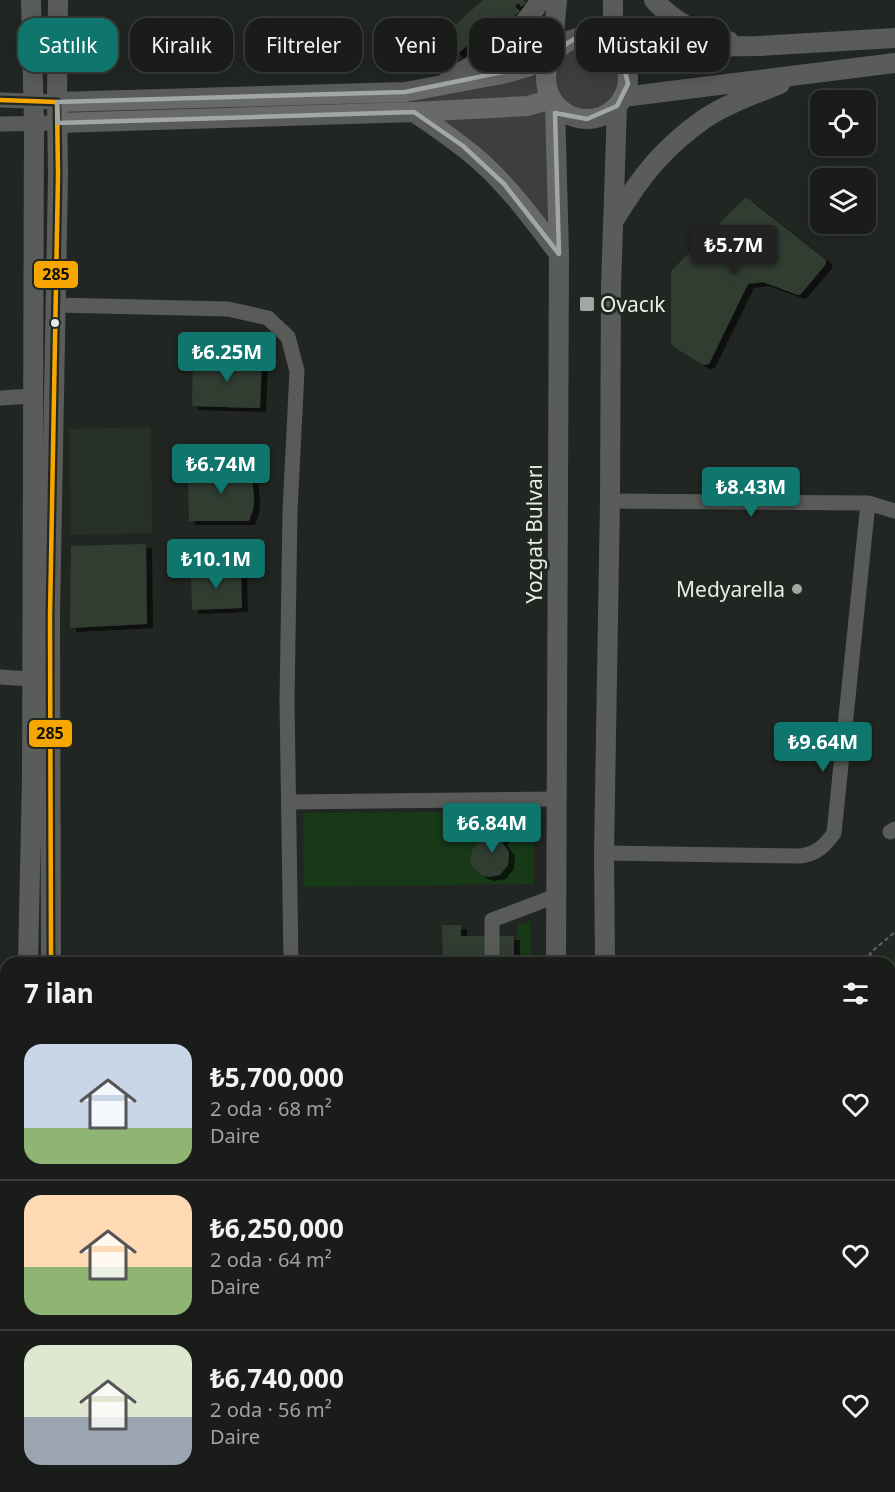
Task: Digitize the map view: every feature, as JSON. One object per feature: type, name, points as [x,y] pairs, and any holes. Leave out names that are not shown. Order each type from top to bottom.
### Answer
[{"type":"main road","points":[[28,957],[32,779],[34,124],[31,0]]},
{"type":"main road","points":[[51,957],[50,616],[58,0]]},
{"type":"main road","points":[[405,92],[459,73],[484,60],[530,16],[541,0]]},
{"type":"main road","points":[[555,18],[557,0]]},
{"type":"main road","points":[[613,0],[613,18]]},
{"type":"main road","points":[[654,0],[685,26],[713,38],[758,46]]},
{"type":"main road","points":[[729,46],[895,38]]},
{"type":"main road","points":[[547,72],[545,79],[553,102],[572,117],[587,119],[602,116],[620,102],[895,63]]},
{"type":"main road","points":[[57,102],[405,92],[509,72]]},
{"type":"main road","points":[[605,957],[604,853],[613,222],[620,102],[628,84],[627,72]]},
{"type":"main road","points":[[613,222],[636,184],[661,154],[705,118],[801,75]]},
{"type":"main road","points":[[58,123],[414,112],[528,106],[553,102]]},
{"type":"main road","name":"Yozgat Bulvarı","points":[[553,102],[559,254],[556,957]]},
{"type":"main road","points":[[414,112],[463,146],[490,170],[528,212],[559,254]]},
{"type":"street","points":[[0,100],[57,102]]},
{"type":"street","points":[[0,124],[58,123]]},
{"type":"street","points":[[55,305],[228,309],[268,318],[288,337],[297,370],[290,511],[287,701],[291,957]]},
{"type":"street","points":[[0,398],[32,396]]},
{"type":"street","points":[[610,501],[868,502],[895,512]]},
{"type":"street","points":[[604,853],[801,856],[815,854],[826,846],[834,833],[868,502]]},
{"type":"street","points":[[0,677],[31,679]]},
{"type":"street","points":[[289,802],[556,799]]},
{"type":"street","points":[[492,957],[492,921],[556,896]]},
{"type":"path","points":[[868,957],[870,953],[895,932]]},
{"type":"path","points":[[870,953],[872,957]]},
{"type":"highlighted area","points":[[578,37],[606,41],[621,54],[628,84],[617,106],[587,119],[555,113],[559,254],[504,184],[463,146],[414,112],[58,123],[57,102],[405,92],[527,67]]},
{"type":"shaded area","points":[[151,427],[152,533],[71,535],[69,429]]},
{"type":"green space","points":[[534,811],[534,884],[304,887],[303,813]]},
{"type":"green space","points":[[531,921],[531,957],[517,957],[517,925]]},
{"type":"building","points":[[483,0],[523,0],[526,3],[521,7],[518,3],[515,6],[520,11],[512,18],[469,18],[469,48],[467,46],[458,54],[457,23]]},
{"type":"building","points":[[746,197],[826,260],[826,264],[798,295],[763,282],[748,284],[709,364],[703,365],[674,347],[671,342],[671,271]]},
{"type":"building","points":[[193,358],[262,360],[260,408],[192,406]]},
{"type":"building","points":[[251,469],[254,497],[249,521],[189,521],[188,470]]},
{"type":"building","points":[[146,544],[147,624],[70,628],[71,546]]},
{"type":"building","points":[[241,571],[242,608],[192,610],[191,572]]},
{"type":"building","points":[[504,822],[509,823],[512,830],[511,834],[501,841],[509,852],[508,865],[500,875],[488,877],[481,875],[472,866],[470,860],[473,848],[483,839],[496,839],[498,826]]},
{"type":"building","points":[[442,925],[461,925],[461,936],[514,936],[514,957],[443,957]]},
{"type":"transit line","name":"285","points":[[0,100],[57,102],[58,175],[50,616],[51,957]]},
{"type":"place","name":"Ovacık","points":[[587,304]]},
{"type":"place","name":"Medyarella","points":[[797,589]]}]
